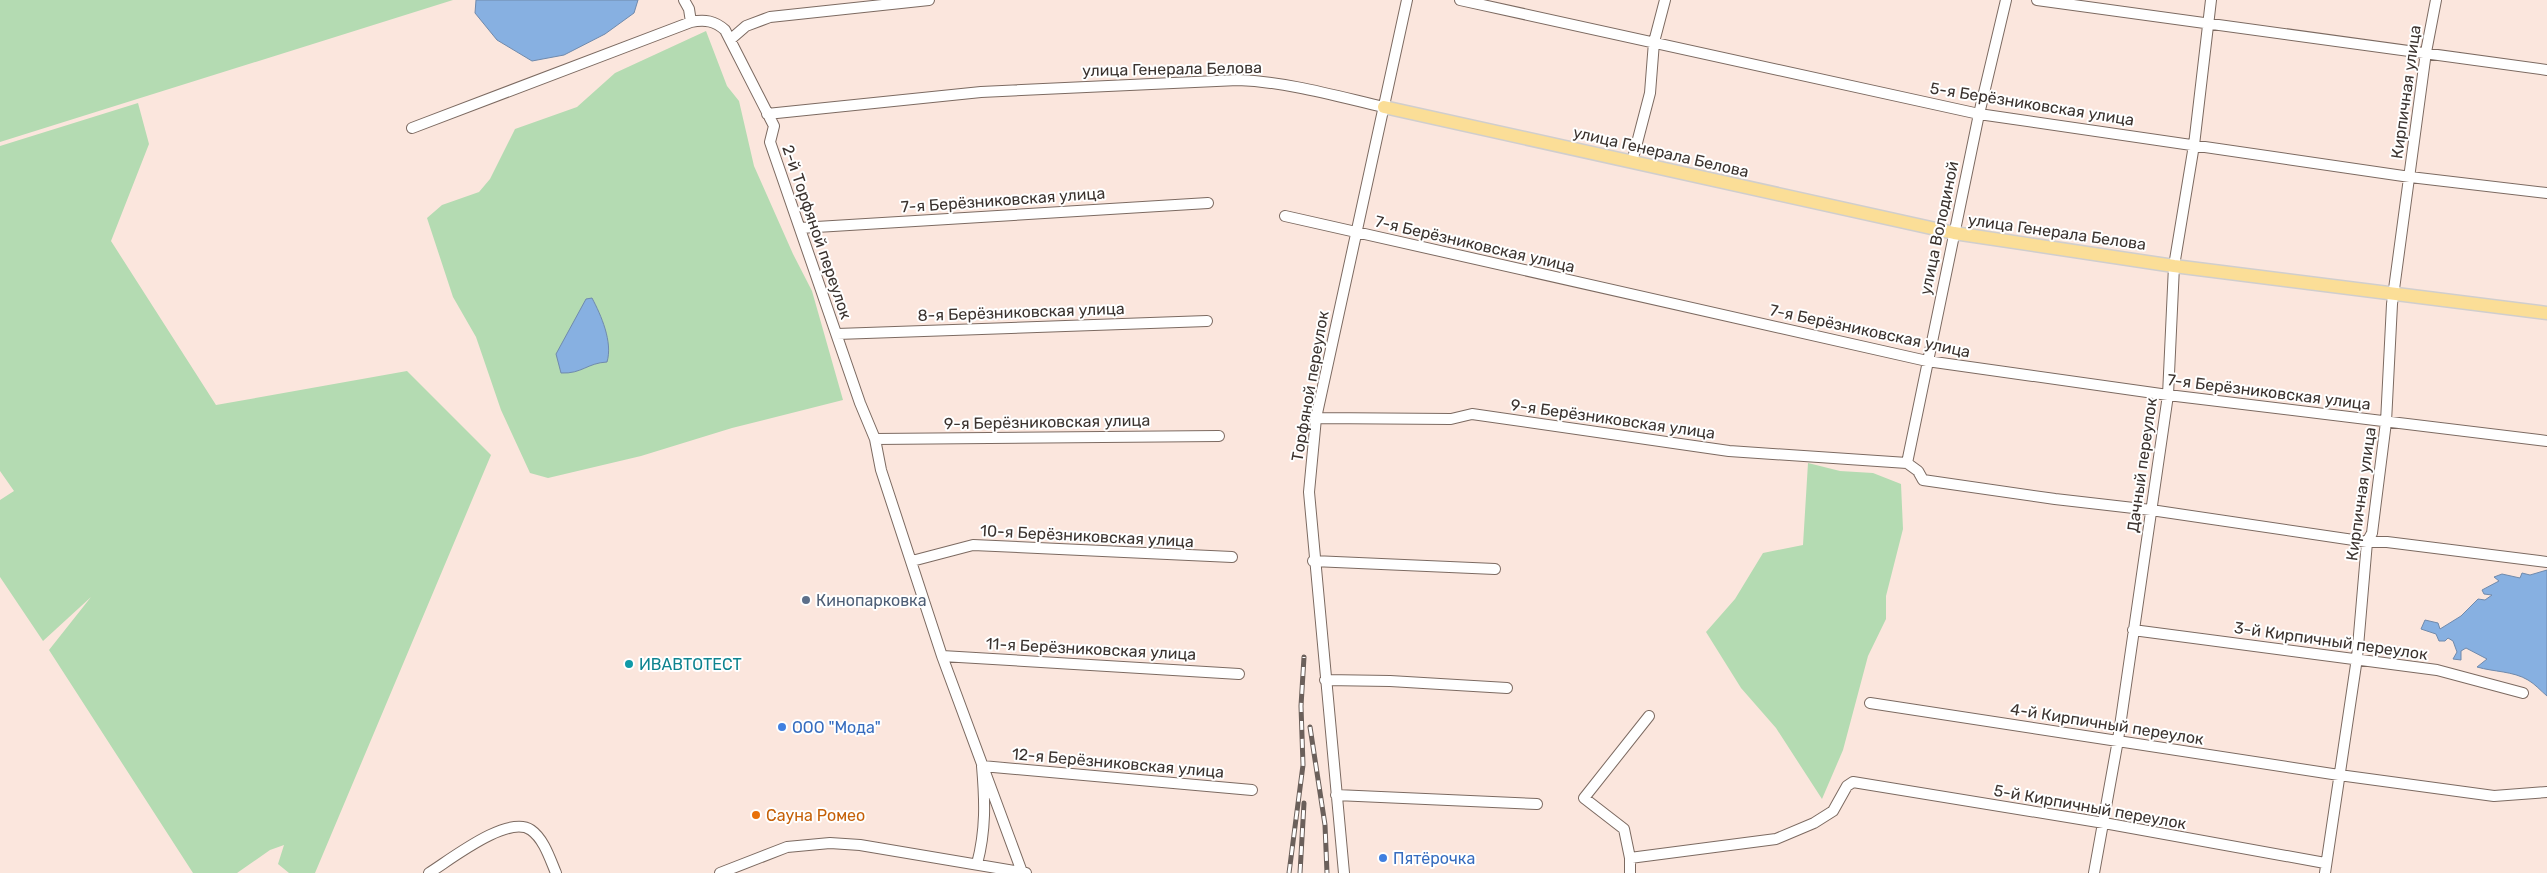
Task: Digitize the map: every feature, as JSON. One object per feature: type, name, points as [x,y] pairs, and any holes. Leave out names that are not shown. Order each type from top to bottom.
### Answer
[{"type":"main road","name":"улица Генерала Белова","points":[[1384,107],[1954,234],[2174,266],[2547,313]]},
{"type":"street","points":[[684,0],[689,9],[691,22]]},
{"type":"street","points":[[731,39],[746,26],[770,17],[929,0]]},
{"type":"street","name":"Торфяной переулок","points":[[1344,873],[1309,492],[1316,418],[1407,0]]},
{"type":"street","name":"5-я Берёзниковская улица","points":[[1460,0],[1978,114],[2410,177],[2547,193]]},
{"type":"street","points":[[1632,162],[1650,93],[1654,42],[1665,0]]},
{"type":"street","name":"улица Володиной","points":[[1907,463],[1978,114],[2006,0]]},
{"type":"street","points":[[2037,0],[2208,25],[2426,52],[2547,70]]},
{"type":"street","name":"Дачный переулок","points":[[2094,873],[2118,740],[2168,395],[2174,266],[2194,145],[2211,0]]},
{"type":"street","name":"Кирпичная улица","points":[[2325,868],[2357,658],[2367,542],[2372,533],[2386,422],[2393,293],[2426,52],[2436,0]]},
{"type":"street","name":"2-й Торфяной переулок","points":[[412,128],[691,22],[706,20],[714,22],[725,30],[774,126],[770,142],[875,439],[881,470],[942,656],[982,766],[1024,872]]},
{"type":"street","name":"улица Генерала Белова","points":[[767,114],[981,92],[1238,80],[1294,86],[1384,107]]},
{"type":"street","name":"7-я Берёзниковская улица","points":[[800,228],[1208,203]]},
{"type":"street","name":"7-я Берёзниковская улица","points":[[1285,216],[1927,361],[2168,395],[2547,441]]},
{"type":"street","name":"8-я Берёзниковская улица","points":[[837,334],[1207,320]]},
{"type":"street","name":"9-я Берёзниковская улица","points":[[1316,418],[1450,419],[1472,414],[1729,451],[1907,463]]},
{"type":"street","name":"9-я Берёзниковская улица","points":[[875,439],[1219,436]]},
{"type":"street","points":[[1907,463],[1918,471],[1923,480],[2055,499],[2151,510],[2367,542],[2388,542],[2547,562]]},
{"type":"street","name":"10-я Берёзниковская улица","points":[[912,560],[973,545],[1232,557]]},
{"type":"street","points":[[1314,561],[1495,569]]},
{"type":"street","name":"3-й Кирпичный переулок","points":[[2133,630],[2437,670],[2523,693]]},
{"type":"street","name":"11-я Берёзниковская улица","points":[[942,656],[1239,674]]},
{"type":"street","points":[[1325,680],[1390,681],[1507,688]]},
{"type":"street","name":"4-й Кирпичный переулок","points":[[1870,703],[2339,775],[2494,796],[2547,792]]},
{"type":"street","points":[[1630,873],[1630,858],[1624,829],[1584,798],[1649,716]]},
{"type":"street","name":"2-й Торфяной переулок","points":[[977,864],[984,839],[985,811],[982,766]]},
{"type":"street","name":"12-я Берёзниковская улица","points":[[982,766],[1252,790]]},
{"type":"street","name":"5-й Кирпичный переулок","points":[[1630,858],[1776,839],[1814,823],[1833,810],[1850,783],[2104,823],[2325,868]]},
{"type":"street","points":[[1336,795],[1537,804]]},
{"type":"street","points":[[429,873],[495,832],[517,826],[533,831],[556,873]]},
{"type":"street","points":[[720,873],[788,847],[830,843],[1024,872]]},
{"type":"green space","points":[[0,0],[453,0],[0,142]]},
{"type":"green space","points":[[706,31],[727,86],[739,101],[754,166],[793,254],[812,291],[843,400],[732,428],[641,456],[548,478],[530,473],[501,410],[476,337],[453,297],[427,218],[442,205],[479,192],[490,179],[515,129],[577,107],[615,73]]},
{"type":"green space","points":[[138,103],[149,144],[111,241],[216,405],[407,371],[491,455],[315,873],[289,873],[278,864],[284,845],[270,850],[237,873],[193,873],[49,650],[91,597],[43,641],[0,577],[0,500],[14,491],[0,471],[0,146]]},
{"type":"green space","points":[[1808,463],[1840,471],[1873,473],[1901,484],[1903,529],[1886,596],[1886,619],[1868,656],[1843,750],[1822,799],[1776,728],[1741,688],[1706,632],[1735,599],[1763,553],[1803,545]]},
{"type":"water","points":[[476,0],[638,0],[634,13],[605,34],[564,55],[532,61],[497,40],[475,13]]},
{"type":"water","points":[[592,298],[607,337],[607,362],[594,364],[574,372],[561,373],[556,354],[586,299]]},
{"type":"water","points":[[2547,570],[2547,696],[2533,683],[2522,677],[2477,667],[2487,659],[2466,648],[2461,651],[2461,660],[2453,659],[2457,652],[2453,641],[2448,638],[2445,641],[2439,641],[2436,634],[2421,629],[2425,620],[2438,623],[2440,629],[2461,616],[2478,599],[2485,600],[2492,595],[2484,594],[2482,590],[2499,581],[2494,577],[2502,574],[2520,578],[2522,573],[2530,575]]},
{"type":"railway","points":[[1289,873],[1303,765],[1301,706],[1304,657]]},
{"type":"railway","points":[[1310,727],[1325,825],[1327,873]]},
{"type":"railway","points":[[1300,873],[1304,803]]},
{"type":"place","name":"Кинопарковка","points":[[806,600]]},
{"type":"place","name":"ИВАВТОТЕСТ","points":[[629,664]]},
{"type":"place","name":"ООО \"Мода\"","points":[[782,727]]},
{"type":"place","name":"Сауна Ромео","points":[[756,815]]},
{"type":"place","name":"Пятёрочка","points":[[1383,858]]}]
